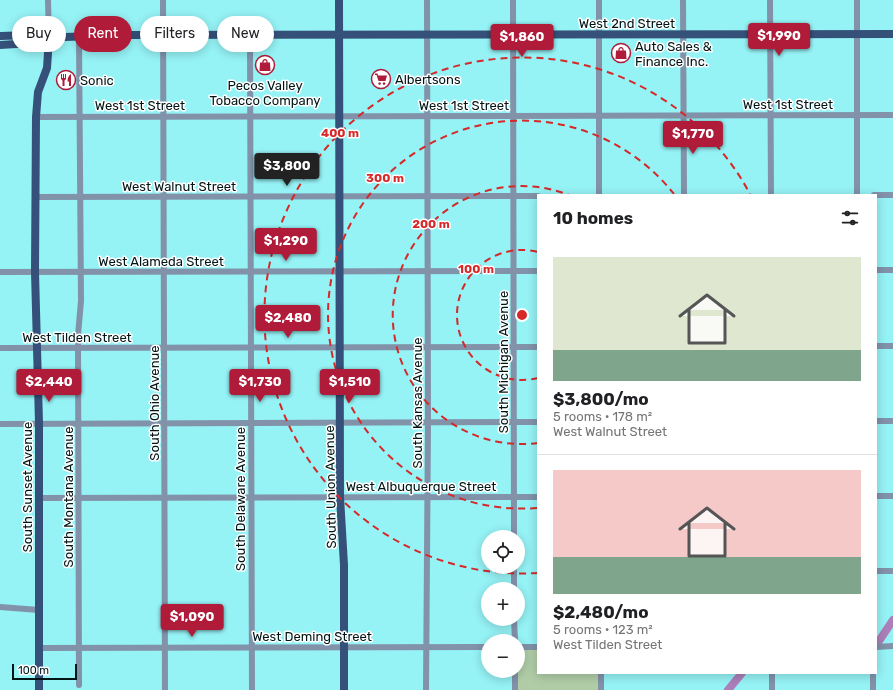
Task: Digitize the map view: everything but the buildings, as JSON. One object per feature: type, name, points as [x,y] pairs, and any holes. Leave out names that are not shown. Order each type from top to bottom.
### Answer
[{"type":"main road","name":"South Union Avenue","points":[[339,0],[340,497],[344,558],[344,690]]},
{"type":"main road","name":"West 2nd Street","points":[[274,35],[893,34]]},
{"type":"main road","name":"West 2nd Street","points":[[0,36],[12,36]]},
{"type":"main road","name":"West 2nd Street","points":[[0,45],[12,44]]},
{"type":"main road","name":"South Sunset Avenue","points":[[39,690],[40,498],[35,272],[36,117],[37,97],[47,68],[48,52]]},
{"type":"street","points":[[48,0],[48,16]]},
{"type":"street","name":"South Ohio Avenue","points":[[163,0],[163,16]]},
{"type":"street","name":"South Kansas Avenue","points":[[426,690],[428,497],[427,0]]},
{"type":"street","name":"South Michigan Avenue","points":[[513,0],[514,530]]},
{"type":"street","points":[[599,0],[599,194]]},
{"type":"street","points":[[683,0],[684,194]]},
{"type":"street","points":[[770,0],[771,194]]},
{"type":"street","points":[[857,0],[858,194]]},
{"type":"street","name":"South Montana Avenue","points":[[79,52],[81,272],[78,348],[79,685]]},
{"type":"street","name":"South Ohio Avenue","points":[[163,52],[165,690]]},
{"type":"street","name":"South Delaware Avenue","points":[[250,52],[252,690]]},
{"type":"street","name":"West 1st Street","points":[[36,117],[893,114]]},
{"type":"street","points":[[877,195],[893,195]]},
{"type":"street","name":"West Walnut Street","points":[[36,197],[537,196]]},
{"type":"street","points":[[877,270],[893,270]]},
{"type":"street","name":"West Alameda Street","points":[[0,272],[537,271]]},
{"type":"street","points":[[877,346],[893,346]]},
{"type":"street","name":"West Tilden Street","points":[[0,348],[537,347]]},
{"type":"street","points":[[877,421],[893,421]]},
{"type":"street","points":[[0,424],[537,422]]},
{"type":"street","points":[[877,496],[893,496]]},
{"type":"street","name":"West Albuquerque Street","points":[[40,498],[537,497]]},
{"type":"street","points":[[877,571],[893,571]]},
{"type":"street","points":[[0,607],[39,610]]},
{"type":"street","points":[[877,646],[893,646]]},
{"type":"street","name":"West Deming Street","points":[[39,648],[481,647]]},
{"type":"street","points":[[525,647],[537,647]]},
{"type":"street","points":[[601,674],[601,690]]},
{"type":"street","points":[[772,674],[772,690]]},
{"type":"street","points":[[873,674],[873,690]]},
{"type":"street","points":[[515,678],[515,690]]},
{"type":"green space","points":[[525,649],[537,649],[537,674],[599,674],[599,690],[516,690],[517,678],[525,678]]},
{"type":"waterway","points":[[879,641],[893,620]]},
{"type":"waterway","points":[[728,690],[741,674]]},
{"type":"place","name":"Auto Sales & Finance Inc.","points":[[621,53]]},
{"type":"place","name":"Pecos Valley Tobacco Company","points":[[265,65]]},
{"type":"place","name":"Albertsons","points":[[381,79]]},
{"type":"place","name":"Sonic","points":[[66,80]]}]
